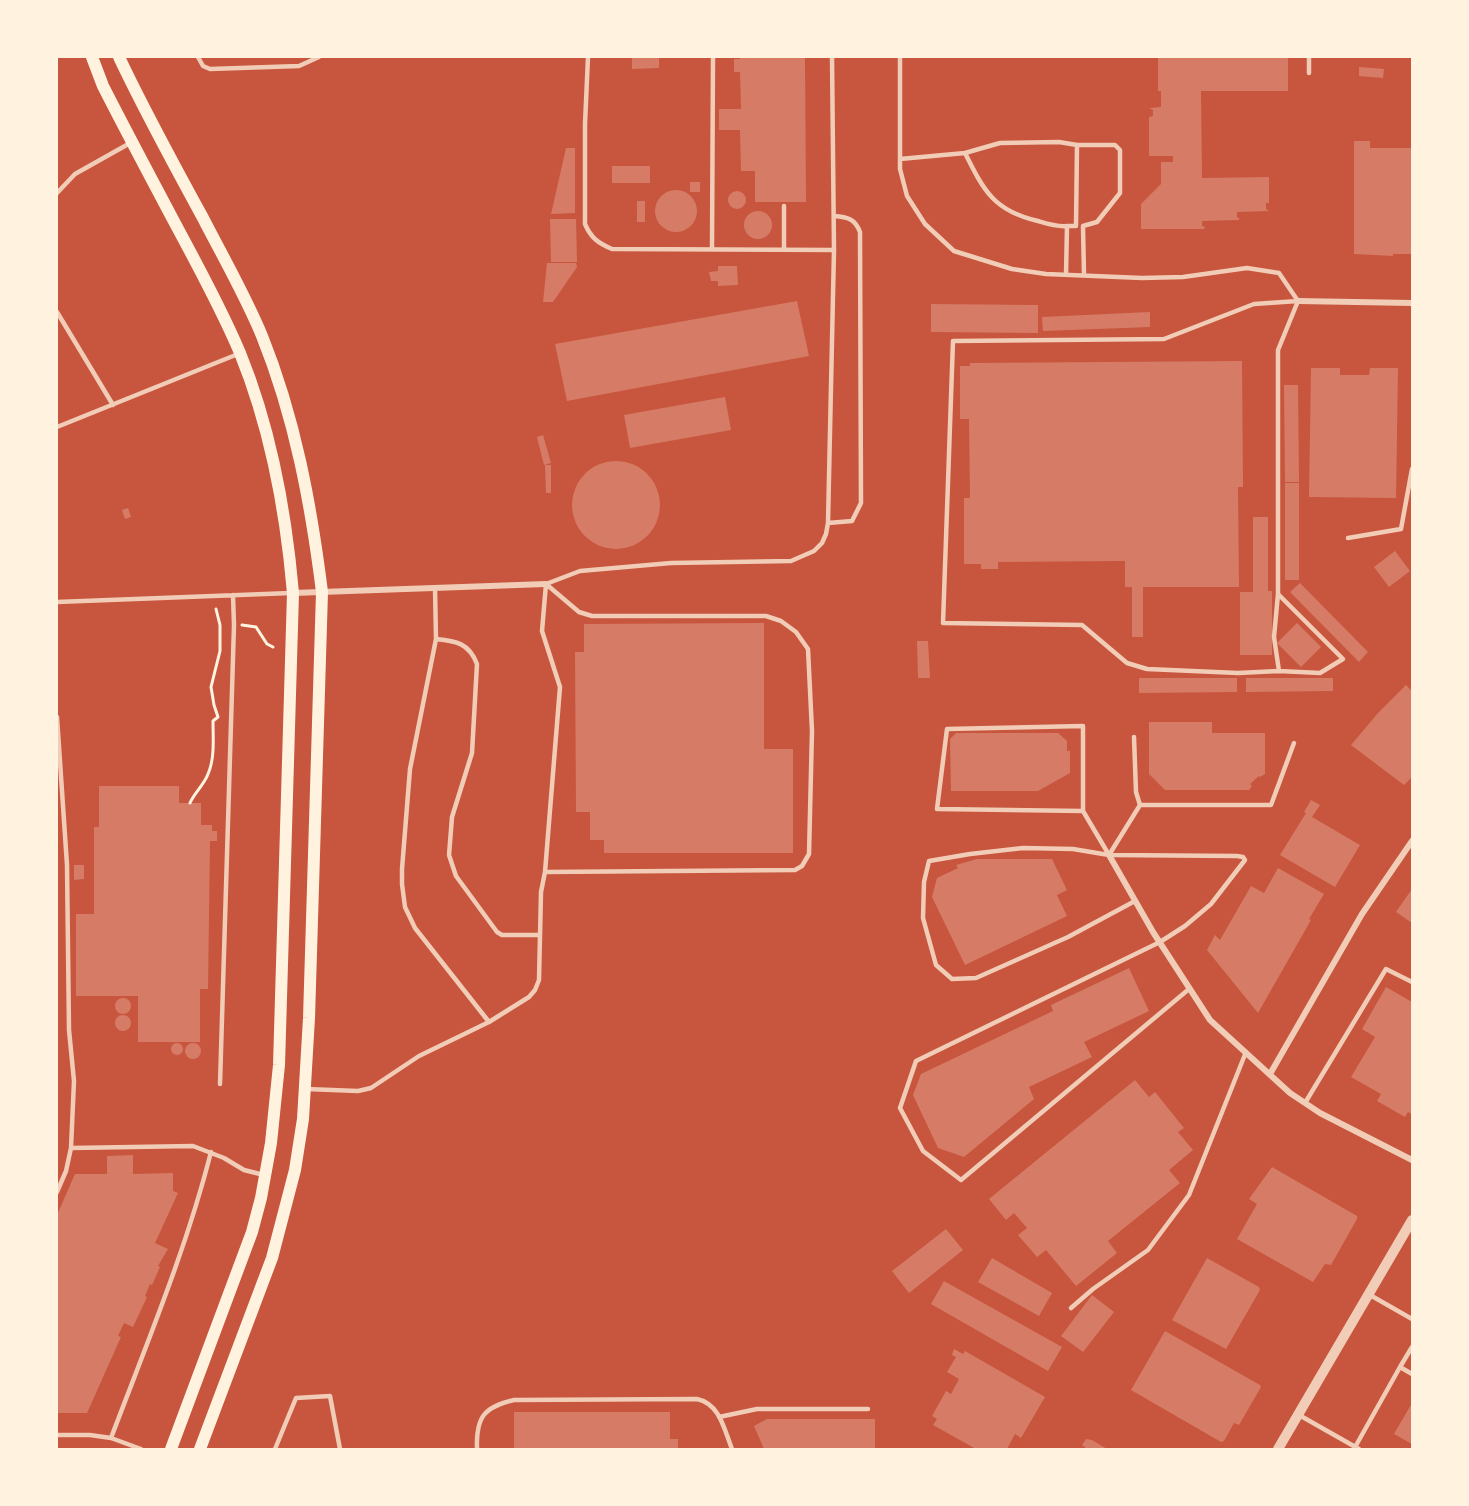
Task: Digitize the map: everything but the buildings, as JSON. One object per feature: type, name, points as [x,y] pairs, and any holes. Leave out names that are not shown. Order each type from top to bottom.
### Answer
[{"type":"main road","points":[[92,57],[103,86],[212,291],[254,390],[268,442],[288,540],[293,593],[276,1109],[266,1175],[252,1232],[171,1449]]},
{"type":"main road","points":[[120,57],[137,95],[227,262],[262,337],[301,459],[314,529],[321,592],[306,1089],[303,1119],[295,1170],[280,1234],[200,1449]]},
{"type":"street","points":[[1298,302],[1412,303]]},
{"type":"street","points":[[293,593],[546,584]]},
{"type":"street","points":[[1270,1074],[1362,914],[1412,841]]},
{"type":"street","points":[[1109,855],[1160,942],[1210,1020],[1290,1093],[1320,1113],[1412,1161]]},
{"type":"street","points":[[1278,1449],[1412,1220]]},
{"type":"lane","points":[[198,57],[203,66],[210,69],[299,66],[319,57]]},
{"type":"lane","points":[[588,57],[585,224],[590,235],[599,244],[612,249],[834,250]]},
{"type":"lane","points":[[712,248],[713,57]]},
{"type":"lane","points":[[546,584],[580,571],[671,563],[791,561],[814,551],[822,543],[828,523],[834,250],[832,57]]},
{"type":"lane","points":[[900,57],[900,169],[907,196],[925,224],[954,251],[1012,269],[1066,274],[1183,277],[1248,268],[1279,273],[1298,302]]},
{"type":"lane","points":[[1309,57],[1309,73]]},
{"type":"lane","points":[[57,193],[75,174],[132,142]]},
{"type":"lane","points":[[900,159],[965,153],[1000,143],[1059,142],[1115,146],[1120,150],[1120,193],[1097,222],[1083,226],[1060,226],[1026,218],[1007,211],[983,187],[965,153]]},
{"type":"lane","points":[[1076,145],[1076,226]]},
{"type":"lane","points":[[784,206],[784,249]]},
{"type":"lane","points":[[828,523],[852,521],[861,503],[860,232],[853,220],[834,216]]},
{"type":"lane","points":[[1066,226],[1066,274]]},
{"type":"lane","points":[[1083,226],[1084,275]]},
{"type":"lane","points":[[1279,671],[1274,637],[1278,594],[1278,350],[1298,302]]},
{"type":"lane","points":[[1278,594],[1343,658],[1320,673],[1279,671],[1238,673],[1147,669],[1127,663],[1082,625],[944,623],[953,341],[1164,339],[1254,304],[1298,302]]},
{"type":"lane","points":[[57,312],[113,405]]},
{"type":"lane","points":[[57,428],[240,353]]},
{"type":"lane","points":[[1348,538],[1401,529],[1412,469]]},
{"type":"lane","points":[[545,872],[795,870],[807,861],[809,854],[812,731],[808,649],[795,632],[782,621],[766,616],[592,616],[579,612],[546,584]]},
{"type":"lane","points":[[306,1089],[358,1091],[370,1088],[419,1056],[489,1022],[529,997],[535,990],[538,980],[541,892],[545,872],[561,687],[542,631],[546,584]]},
{"type":"lane","points":[[435,588],[436,639],[407,787],[402,895],[415,928],[489,1022]]},
{"type":"lane","points":[[57,602],[293,593]]},
{"type":"lane","points":[[220,1084],[233,595]]},
{"type":"lane","points":[[436,639],[454,640],[463,644],[474,655],[477,664],[472,753],[452,817],[448,845],[451,864],[456,876],[497,932],[502,935],[540,936]]},
{"type":"lane","points":[[57,717],[66,865],[69,1030],[74,1081],[71,1148],[66,1171],[57,1192]]},
{"type":"lane","points":[[1083,811],[937,808],[947,729],[1083,726],[1083,811],[1109,855]]},
{"type":"lane","points":[[1109,855],[1140,805],[1136,792],[1134,737]]},
{"type":"lane","points":[[1140,805],[1271,805],[1294,743]]},
{"type":"lane","points":[[1135,901],[1068,937],[976,978],[952,979],[936,965],[923,918],[924,882],[929,861],[1023,848],[1073,849],[1109,855],[1237,856],[1245,860],[1210,904],[1185,926],[1160,942],[916,1061],[900,1108],[922,1151],[961,1180],[1190,988]]},
{"type":"lane","points":[[1305,1103],[1386,969],[1412,982]]},
{"type":"lane","points":[[1071,1308],[1092,1289],[1148,1250],[1189,1195],[1246,1052]]},
{"type":"lane","points":[[71,1148],[193,1146],[211,1152],[244,1170],[266,1175]]},
{"type":"lane","points":[[111,1438],[178,1264],[198,1205],[211,1152]]},
{"type":"lane","points":[[1368,1293],[1412,1319]]},
{"type":"lane","points":[[1299,1415],[1356,1448],[1412,1347]]},
{"type":"lane","points":[[1400,1367],[1412,1374]]},
{"type":"lane","points":[[275,1449],[296,1398],[330,1396],[339,1449]]},
{"type":"lane","points":[[477,1449],[478,1423],[486,1412],[498,1404],[514,1400],[697,1399],[712,1405],[732,1449]]},
{"type":"lane","points":[[719,1417],[757,1409],[868,1409]]},
{"type":"lane","points":[[57,1435],[90,1435],[111,1438],[141,1449]]},
{"type":"path","points":[[190,803],[192,796],[209,774],[214,749],[213,721],[218,717],[211,687],[220,651],[216,609]]},
{"type":"path","points":[[219,625],[254,626],[267,644],[273,646]]}]
